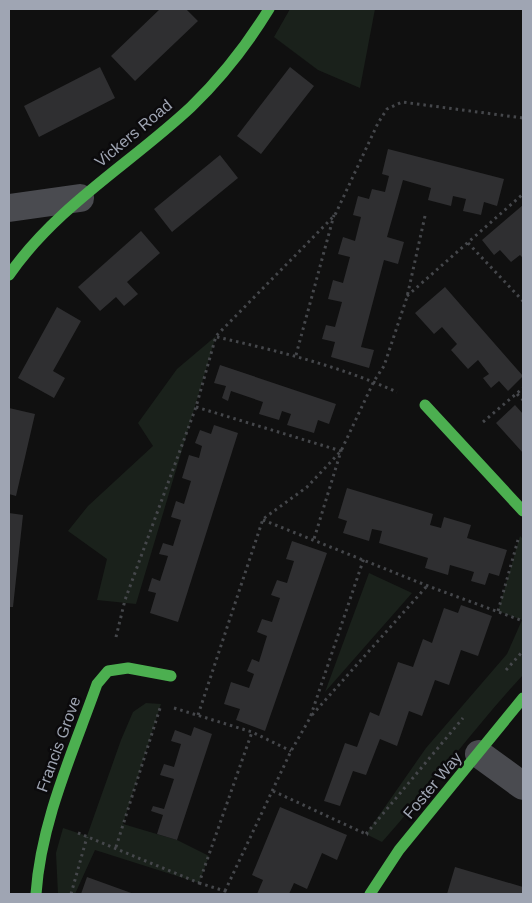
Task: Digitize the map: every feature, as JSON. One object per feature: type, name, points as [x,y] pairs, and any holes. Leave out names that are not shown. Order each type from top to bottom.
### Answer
[{"type":"street","name":"Vickers Road","points":[[9,276],[32,245],[80,198],[177,120],[214,82],[255,33],[269,9]]},
{"type":"street","points":[[9,208],[80,198]]},
{"type":"street","points":[[425,404],[523,511]]},
{"type":"street","points":[[108,671],[128,668],[171,676]]},
{"type":"street","name":"Francis Grove","points":[[36,894],[38,866],[48,822],[97,684],[108,671]]},
{"type":"street","name":"Foster Way","points":[[370,894],[399,850],[523,698]]},
{"type":"street","points":[[479,754],[523,786]]},
{"type":"path","points":[[296,355],[335,215],[378,123],[387,109],[402,102],[522,118],[523,122]]},
{"type":"path","points":[[407,297],[492,224],[523,194]]},
{"type":"path","points":[[108,671],[125,600],[196,407],[216,336],[335,215]]},
{"type":"path","points":[[314,539],[341,451],[374,381],[384,366],[407,297],[425,216]]},
{"type":"path","points":[[468,243],[523,301]]},
{"type":"path","points":[[216,336],[296,355],[374,381],[425,404]]},
{"type":"path","points":[[460,442],[523,388]]},
{"type":"path","points":[[517,394],[523,400]]},
{"type":"path","points":[[196,407],[341,451]]},
{"type":"path","points":[[198,716],[262,520],[306,487],[341,451]]},
{"type":"path","points":[[262,520],[364,558],[428,586],[523,621]]},
{"type":"path","points":[[498,611],[520,536]]},
{"type":"path","points":[[310,718],[364,558]]},
{"type":"path","points":[[48,822],[224,893],[290,751],[310,718],[428,586]]},
{"type":"path","points":[[505,671],[523,651]]},
{"type":"path","points":[[116,848],[161,704],[252,732],[290,751]]},
{"type":"path","points":[[366,834],[466,714]]},
{"type":"path","points":[[199,883],[252,732]]},
{"type":"path","points":[[273,791],[399,850]]},
{"type":"path","points":[[71,894],[87,837]]},
{"type":"shaded area","points":[[290,9],[375,9],[360,88],[318,70],[274,37]]},
{"type":"shaded area","points":[[216,336],[136,604],[97,600],[107,559],[68,531],[88,506],[153,446],[138,423],[177,369]]},
{"type":"shaded area","points":[[520,536],[523,539],[523,675],[382,842],[366,834],[426,748],[507,654],[522,620],[498,611]]},
{"type":"shaded area","points":[[369,573],[412,593],[325,692]]},
{"type":"shaded area","points":[[146,703],[161,704],[123,824],[177,840],[209,856],[199,883],[95,850],[75,894],[58,894],[56,853],[63,828],[87,836],[121,740],[133,712]]},
{"type":"building","points":[[160,9],[186,9],[198,21],[135,81],[111,56]]},
{"type":"building","points":[[100,67],[115,98],[39,137],[24,106]]},
{"type":"building","points":[[290,67],[314,86],[261,154],[237,136]]},
{"type":"building","points":[[388,149],[504,179],[497,206],[484,202],[481,215],[463,211],[466,199],[453,196],[451,206],[428,200],[431,188],[403,180],[387,237],[404,242],[398,264],[384,260],[361,347],[374,350],[369,368],[331,357],[335,342],[322,339],[326,325],[335,327],[342,302],[328,299],[333,280],[343,283],[350,257],[338,254],[343,237],[355,241],[361,217],[353,215],[358,196],[369,199],[372,189],[385,192],[389,176],[382,174]]},
{"type":"building","points":[[220,155],[238,178],[172,232],[154,209]]},
{"type":"building","points":[[523,205],[523,258],[520,255],[511,262],[500,250],[494,255],[482,240]]},
{"type":"building","points":[[141,231],[160,253],[127,282],[138,294],[124,306],[116,297],[100,311],[78,287]]},
{"type":"building","points":[[445,287],[523,376],[508,391],[499,381],[491,388],[483,378],[489,374],[478,360],[468,369],[451,350],[457,344],[442,327],[434,334],[415,313]]},
{"type":"building","points":[[57,307],[81,321],[53,371],[65,378],[54,398],[18,378]]},
{"type":"building","points":[[220,365],[336,404],[329,424],[318,420],[314,433],[287,425],[291,414],[282,411],[279,420],[259,414],[263,402],[231,391],[228,401],[222,398],[226,386],[214,383]]},
{"type":"building","points":[[515,405],[523,414],[523,453],[496,423]]},
{"type":"building","points":[[9,408],[35,414],[16,496],[9,494]]},
{"type":"building","points":[[214,425],[238,433],[178,622],[150,613],[156,593],[148,591],[152,578],[160,581],[168,556],[159,554],[163,543],[173,546],[181,520],[171,517],[176,501],[184,504],[191,481],[182,478],[189,455],[199,458],[202,446],[195,443],[200,430],[211,434]]},
{"type":"building","points":[[347,488],[433,514],[430,525],[441,528],[444,517],[471,525],[467,538],[507,550],[499,576],[489,573],[485,585],[471,581],[474,572],[450,565],[448,575],[425,568],[428,558],[379,543],[382,531],[372,529],[369,541],[343,533],[347,521],[338,518]]},
{"type":"building","points":[[9,513],[23,515],[13,607],[9,607]]},
{"type":"building","points":[[292,541],[327,553],[265,731],[236,720],[240,709],[224,704],[231,682],[249,688],[254,674],[247,671],[252,659],[259,662],[267,636],[257,632],[262,619],[272,622],[280,598],[271,595],[277,580],[287,583],[294,561],[286,559]]},
{"type":"building","points":[[461,605],[492,616],[478,656],[461,650],[449,685],[435,680],[422,716],[409,711],[397,746],[380,739],[366,775],[353,771],[340,806],[324,801],[345,743],[357,747],[370,712],[379,716],[398,662],[413,667],[423,639],[432,643],[444,608],[458,613]]},
{"type":"building","points":[[194,727],[212,734],[177,840],[157,834],[163,815],[151,811],[153,806],[164,809],[174,779],[160,775],[164,764],[174,767],[181,744],[171,741],[175,730],[191,736]]},
{"type":"building","points":[[280,807],[347,835],[337,860],[322,853],[307,889],[294,883],[289,894],[257,894],[263,880],[252,875]]},
{"type":"building","points":[[455,867],[523,887],[523,894],[447,894]]},
{"type":"building","points":[[87,877],[134,894],[81,894]]},
{"type":"traffic: fast","points":[[9,275],[28,250],[49,228],[95,186],[168,128],[213,85],[233,61],[269,9]]},
{"type":"traffic: fast","points":[[425,405],[523,511]]},
{"type":"traffic: fast","points":[[36,894],[39,867],[51,813],[97,684],[108,671],[128,668],[171,676]]},
{"type":"traffic: fast","points":[[370,894],[399,850],[523,698]]}]
